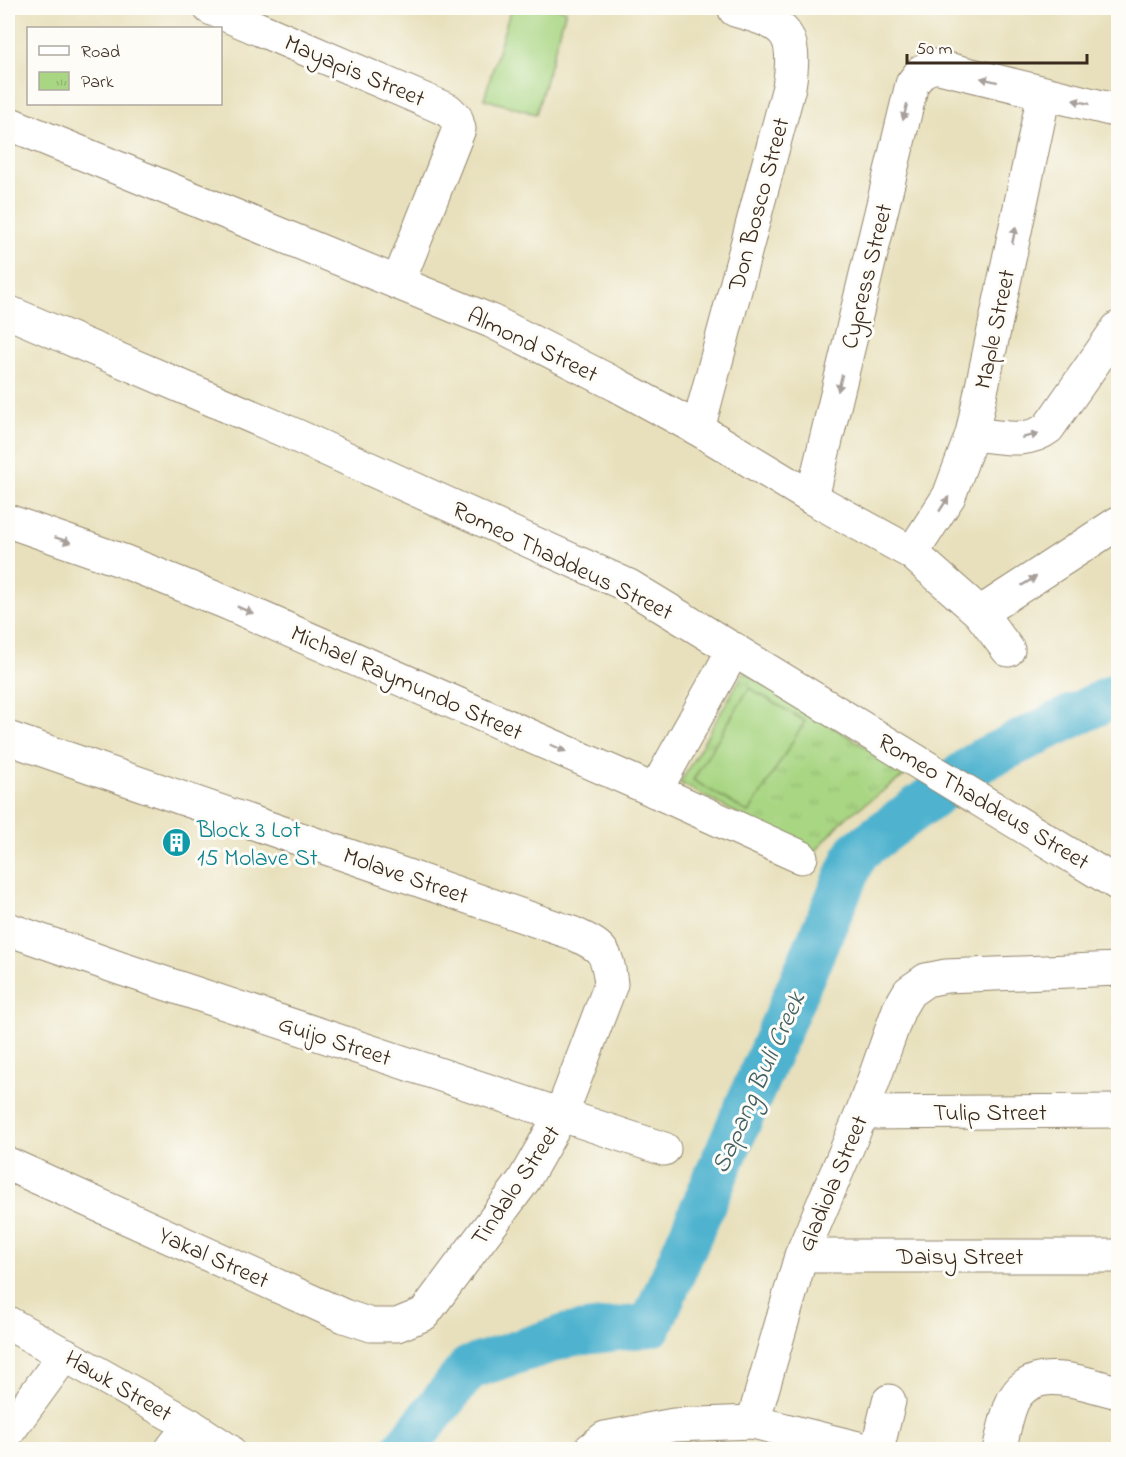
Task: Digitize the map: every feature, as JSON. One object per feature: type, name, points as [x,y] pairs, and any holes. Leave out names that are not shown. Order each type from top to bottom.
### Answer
[{"type":"street","name":"Mayapis Street","points":[[210,8],[448,110],[456,118],[459,129],[398,283]]},
{"type":"street","name":"Don Bosco Street","points":[[698,429],[789,87],[793,63],[791,45],[783,29],[768,19],[735,10]]},
{"type":"street","name":"Cypress Street","points":[[812,498],[912,84],[922,71],[935,66],[1044,94]]},
{"type":"street","points":[[1044,94],[1119,111]]},
{"type":"street","name":"Maple Street","points":[[912,553],[949,496],[972,434],[1044,94]]},
{"type":"street","name":"Almond Street","points":[[8,123],[491,321],[617,385],[698,429],[812,498],[912,553],[980,613],[1008,650]]},
{"type":"street","name":"Romeo Thaddeus Street","points":[[8,312],[297,436],[629,586],[1119,884]]},
{"type":"street","points":[[972,434],[1027,439],[1048,428],[1119,328]]},
{"type":"street","name":"Michael Raymundo Street","points":[[8,521],[123,561],[225,602],[801,857]]},
{"type":"street","points":[[980,613],[1119,523]]},
{"type":"street","points":[[655,791],[734,649]]},
{"type":"street","name":"Molave Street","points":[[8,738],[572,933],[598,945]]},
{"type":"street","name":"Guijo Street","points":[[8,929],[664,1149]]},
{"type":"street","name":"Tindalo Street","points":[[424,1314],[524,1180],[561,1115],[610,984],[609,964],[598,945]]},
{"type":"street","name":"Gladiola Street","points":[[753,1422],[801,1256],[862,1113],[898,1009],[909,992],[926,980],[946,976],[1119,969]]},
{"type":"street","name":"Tulip Street","points":[[862,1113],[1119,1112]]},
{"type":"street","name":"Yakal Street","points":[[8,1164],[344,1316],[371,1325],[397,1325],[424,1314]]},
{"type":"street","name":"Daisy Street","points":[[801,1256],[1119,1256]]},
{"type":"street","name":"Hawk Street","points":[[8,1323],[65,1354],[180,1437],[228,1449]]},
{"type":"street","points":[[8,1432],[65,1354]]},
{"type":"street","points":[[999,1449],[1014,1399],[1024,1388],[1039,1379],[1056,1378],[1119,1392]]},
{"type":"street","points":[[877,1449],[889,1401]]},
{"type":"street","points":[[590,1449],[605,1438],[674,1425],[753,1422],[866,1449]]},
{"type":"green space","points":[[511,8],[566,10],[536,114],[484,99]]},
{"type":"green space","points":[[744,672],[908,773],[844,819],[813,854],[680,783]]},
{"type":"green space","points":[[749,688],[805,721],[749,813],[693,780]]},
{"type":"waterway","name":"Sapang Buli Creek","points":[[403,1450],[469,1368],[569,1335],[651,1325],[857,852],[982,760],[1118,694]]},
{"type":"place","name":"Block 3 Lot 15 Molave St","points":[[176,843]]}]
